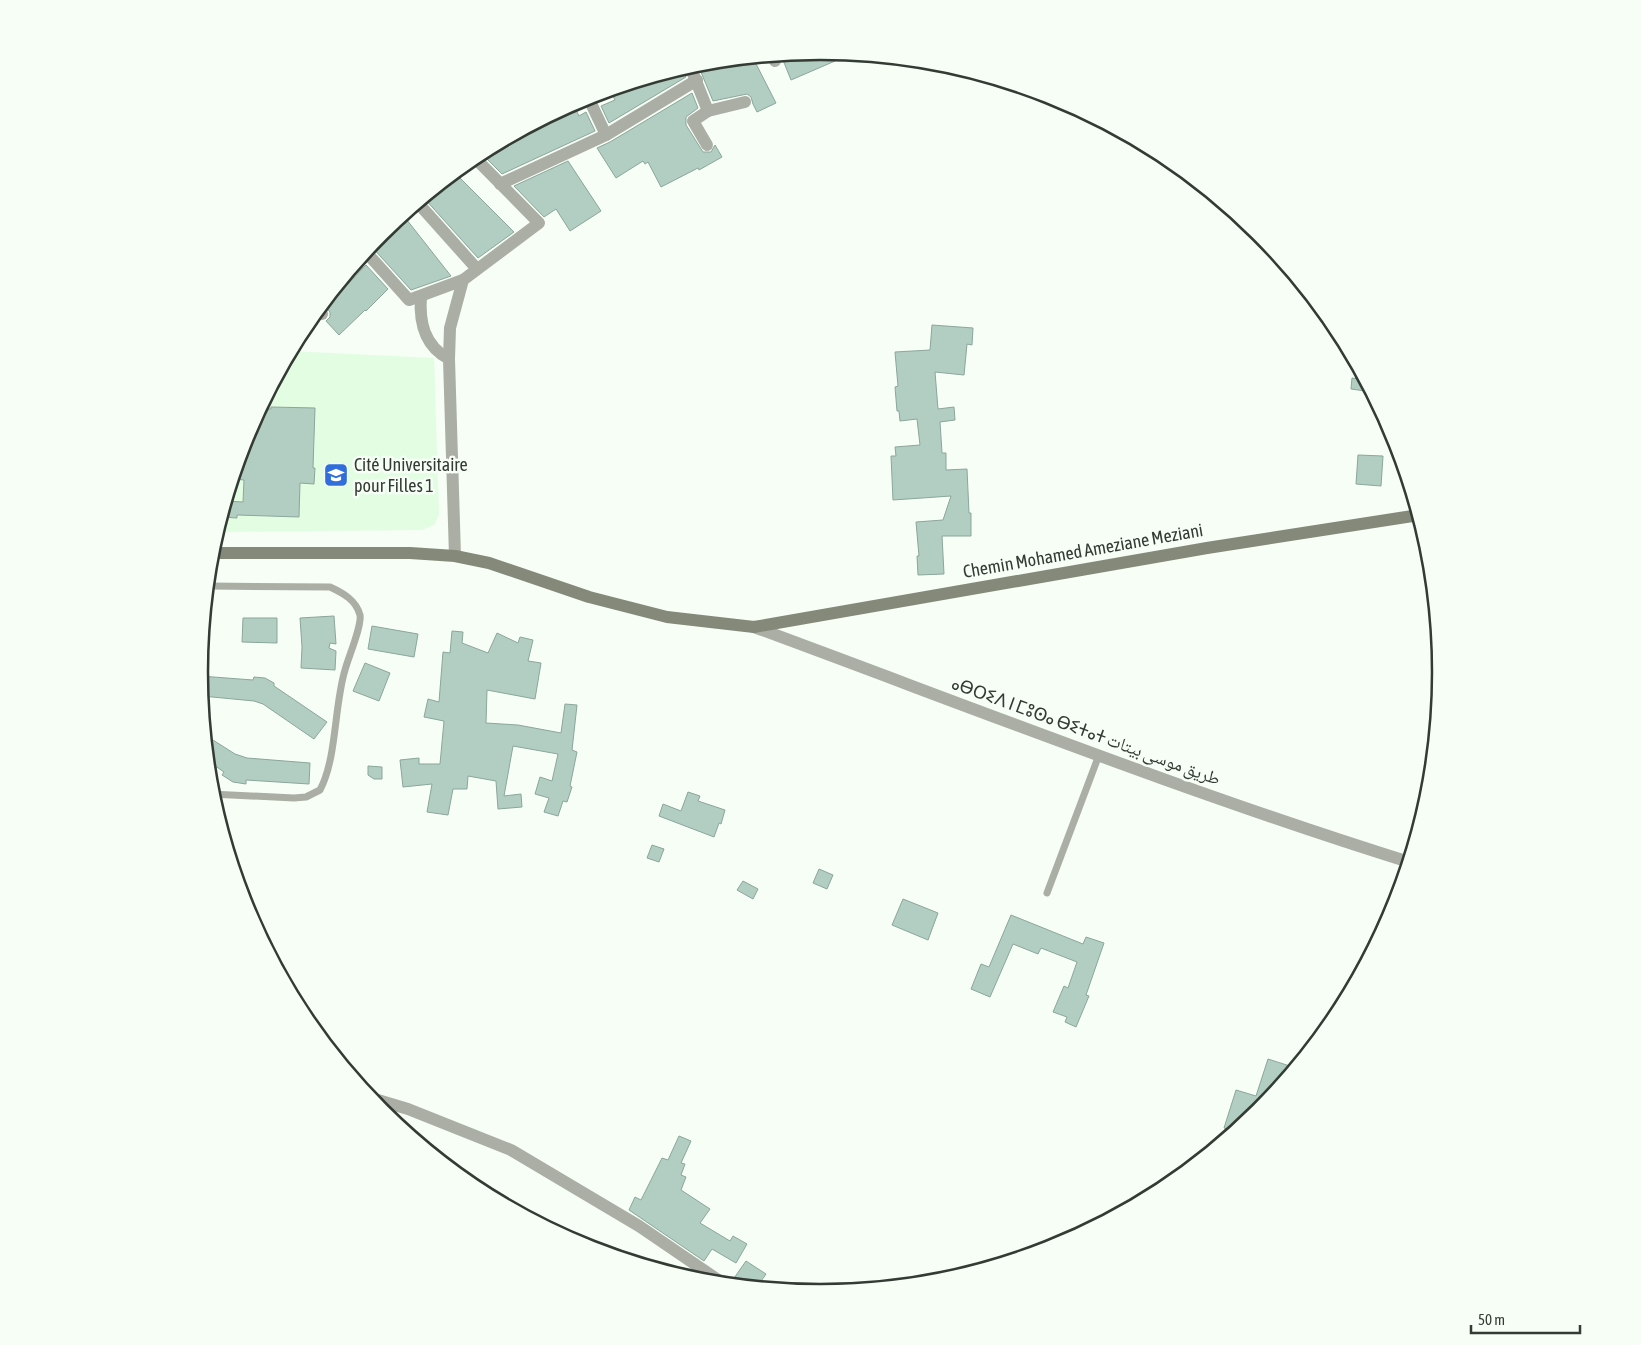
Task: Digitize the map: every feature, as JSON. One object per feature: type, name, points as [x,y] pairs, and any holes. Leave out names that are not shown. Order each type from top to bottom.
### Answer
[{"type":"main road","name":"Chemin Mohamed Ameziane Meziani","points":[[220,554],[410,553],[455,556],[489,563],[589,597],[666,617],[754,627],[1206,548],[1412,516]]},
{"type":"street","points":[[694,74],[708,111]]},
{"type":"street","points":[[500,184],[606,135],[697,80]]},
{"type":"street","points":[[707,146],[693,121],[708,111],[745,102]]},
{"type":"street","points":[[592,105],[606,135]]},
{"type":"street","points":[[371,257],[409,300],[463,280],[538,223],[480,163]]},
{"type":"street","points":[[422,208],[477,269]]},
{"type":"street","points":[[455,556],[449,359],[450,328],[463,280]]},
{"type":"street","points":[[421,296],[421,318],[426,337],[436,351],[449,359]]},
{"type":"street","name":"ⴰⴱⵔⵉⴷ ⵏ ⵎⵓⵙⴰ ⴱⵉⵜⴰⵜ طريق موسى بيتات","points":[[754,627],[1099,755],[1332,838],[1403,860]]},
{"type":"street","points":[[383,1101],[408,1109],[511,1150],[639,1226],[710,1275]]},
{"type":"lane","points":[[214,586],[330,587],[348,596],[360,615],[360,624],[344,672],[328,766],[320,790],[306,798],[221,794]]},
{"type":"lane","points":[[1047,892],[1099,755]]},
{"type":"shaded area","name":"Cité Universitaire pour Filles 1","points":[[299,351],[434,358],[439,515],[434,525],[422,530],[225,532],[241,476],[255,438],[271,402]]},
{"type":"building","points":[[783,61],[835,61],[791,80]]},
{"type":"building","points":[[756,63],[776,103],[757,112],[751,97],[747,94],[713,101],[701,72]]},
{"type":"building","points":[[686,77],[609,123],[601,106],[615,100],[613,97],[624,93],[662,81]]},
{"type":"building","points":[[692,93],[698,108],[686,117],[686,125],[703,152],[711,152],[715,145],[722,157],[699,170],[698,168],[661,187],[648,162],[645,164],[643,161],[616,178],[597,148]]},
{"type":"building","points":[[577,111],[579,116],[586,112],[595,131],[502,174],[487,159],[550,123]]},
{"type":"building","points":[[568,161],[601,211],[570,231],[556,209],[544,217],[514,186]]},
{"type":"building","points":[[460,178],[514,232],[478,258],[428,203]]},
{"type":"building","points":[[407,221],[451,276],[411,290],[376,251]]},
{"type":"building","points":[[366,265],[388,289],[339,335],[326,321],[330,317],[328,310]]},
{"type":"building","points":[[932,325],[973,328],[972,345],[967,344],[964,375],[935,372],[938,409],[954,407],[955,420],[940,422],[942,453],[946,453],[946,470],[967,469],[971,536],[942,536],[944,574],[918,575],[917,556],[919,556],[916,522],[943,520],[951,496],[893,500],[891,456],[896,456],[895,447],[920,445],[917,419],[900,421],[899,411],[897,411],[895,387],[898,386],[895,352],[930,350]]},
{"type":"building","points":[[1352,378],[1358,379],[1364,391],[1351,389]]},
{"type":"building","points":[[271,407],[315,408],[314,484],[300,483],[299,517],[237,515],[237,518],[228,517],[233,501],[243,502],[244,480],[240,480],[255,438],[268,409],[271,409]]},
{"type":"building","points":[[1358,455],[1383,456],[1381,486],[1356,484]]},
{"type":"building","points":[[334,616],[336,644],[330,643],[329,648],[336,651],[335,670],[301,668],[300,618]]},
{"type":"building","points":[[243,618],[277,618],[277,643],[242,642]]},
{"type":"building","points":[[372,626],[418,634],[414,657],[368,649]]},
{"type":"building","points":[[452,631],[463,632],[462,643],[488,653],[497,633],[518,643],[520,637],[533,640],[528,661],[541,663],[535,699],[487,690],[486,723],[518,725],[561,733],[565,704],[577,705],[572,750],[577,752],[570,786],[572,787],[567,802],[563,801],[558,816],[544,812],[549,798],[535,794],[540,777],[552,781],[558,754],[513,746],[504,796],[521,794],[522,807],[498,809],[496,781],[468,776],[467,789],[453,789],[448,815],[427,812],[432,784],[403,787],[400,760],[419,758],[419,764],[440,764],[444,721],[424,717],[428,699],[439,702],[443,652],[450,653]]},
{"type":"building","points":[[365,663],[390,673],[379,701],[353,691]]},
{"type":"building","points":[[208,677],[253,680],[254,677],[265,678],[327,722],[314,739],[263,704],[254,701],[209,697]]},
{"type":"building","points":[[212,739],[235,754],[247,758],[310,763],[309,784],[246,780],[246,784],[233,782],[222,775],[224,772],[215,766]]},
{"type":"building","points":[[368,766],[382,767],[382,779],[374,779],[368,775]]},
{"type":"building","points":[[688,792],[700,796],[698,801],[725,810],[721,824],[719,823],[714,837],[659,816],[663,804],[681,811]]},
{"type":"building","points":[[652,845],[664,849],[659,862],[647,858]]},
{"type":"building","points":[[819,869],[833,875],[827,889],[813,883]]},
{"type":"building","points":[[743,881],[758,889],[753,899],[737,890]]},
{"type":"building","points":[[903,899],[938,913],[928,940],[892,925]]},
{"type":"building","points":[[1011,915],[1083,944],[1086,937],[1104,943],[1086,995],[1089,996],[1076,1027],[1065,1022],[1067,1017],[1053,1012],[1064,986],[1068,988],[1077,962],[1041,948],[1038,954],[1013,944],[990,997],[971,989],[981,964],[989,967]]},
{"type":"building","points":[[1268,1059],[1289,1066],[1254,1106],[1228,1129],[1224,1128],[1236,1090],[1256,1096]]},
{"type":"building","points":[[679,1136],[691,1141],[681,1163],[685,1164],[681,1175],[686,1177],[681,1190],[710,1209],[700,1223],[730,1241],[733,1236],[747,1244],[736,1263],[712,1249],[704,1261],[629,1210],[635,1197],[641,1200],[662,1158],[668,1160]]},
{"type":"building","points":[[746,1261],[766,1274],[760,1282],[734,1279]]},
{"type":"place","name":"Cité Universitaire pour Filles 1","points":[[336,475]]}]
